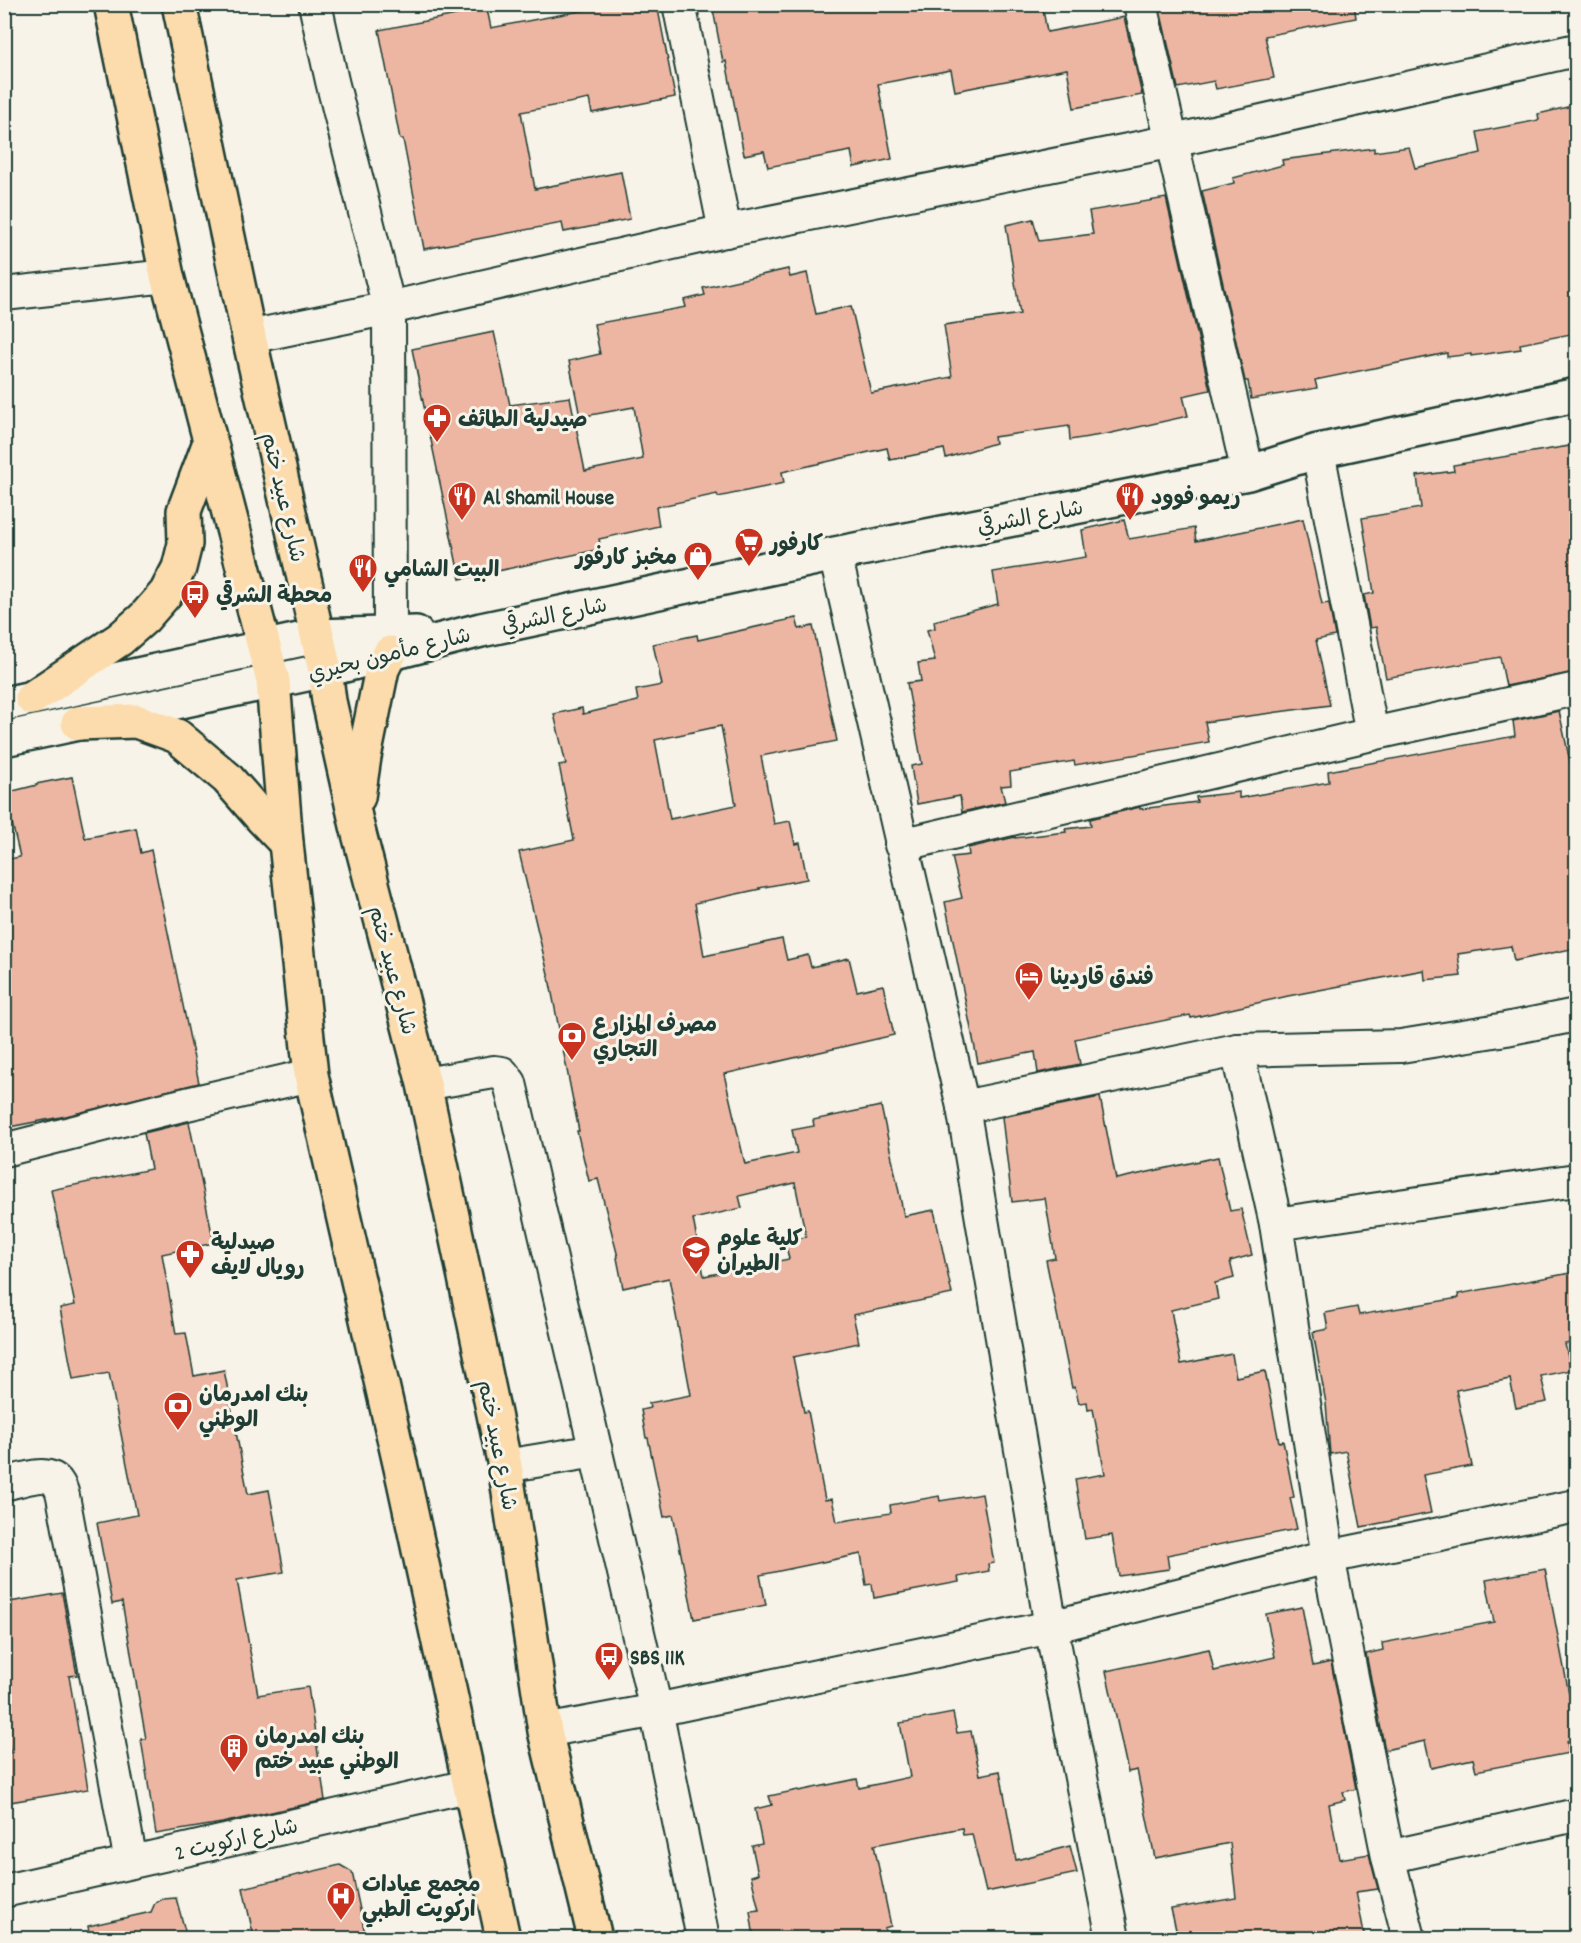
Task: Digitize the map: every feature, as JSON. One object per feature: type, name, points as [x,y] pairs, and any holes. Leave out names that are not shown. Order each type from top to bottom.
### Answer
[{"type":"main road","points":[[111,4],[167,276],[273,681],[286,843],[311,1075],[404,1481],[502,1938]]},
{"type":"main road","name":"شارع عبيد ختم","points":[[179,4],[249,337],[325,670],[329,701],[357,826],[424,1084],[505,1466],[545,1731],[595,1938]]},
{"type":"main road","points":[[18,701],[120,639],[144,618],[166,592],[179,568],[186,544],[184,511],[210,442]]},
{"type":"main road","points":[[357,826],[359,782],[382,669],[390,643]]},
{"type":"main road","points":[[78,723],[136,721],[177,736],[228,778],[261,818],[286,843]]},
{"type":"street","points":[[315,4],[389,308],[390,643]]},
{"type":"street","points":[[679,4],[725,231]]},
{"type":"street","points":[[1140,4],[1248,473]]},
{"type":"street","points":[[249,337],[389,308],[725,231],[1173,141],[1576,50]]},
{"type":"street","points":[[4,294],[167,276]]},
{"type":"street","name":"شارع الشرقي","points":[[481,630],[835,554],[1248,473],[1318,451],[1576,395]]},
{"type":"street","points":[[1318,451],[1372,734]]},
{"type":"street","points":[[835,554],[963,1107],[1051,1627],[1113,1938]]},
{"type":"street","name":"شارع مأمون بحيري","points":[[18,701],[317,636],[390,643],[481,630]]},
{"type":"street","name":"شارع مأمون بحيري","points":[[4,739],[325,670],[390,643]]},
{"type":"street","points":[[901,845],[1372,734],[1576,689]]},
{"type":"street","points":[[963,1107],[1237,1050],[1401,1046],[1576,1015]]},
{"type":"street","points":[[1237,1050],[1276,1224],[1328,1557],[1388,1857],[1409,1938]]},
{"type":"street","points":[[424,1084],[494,1072],[502,1073],[510,1083],[656,1710],[703,1938]]},
{"type":"street","points":[[4,1150],[311,1075]]},
{"type":"street","points":[[1276,1224],[1576,1180]]},
{"type":"street","points":[[505,1466],[596,1451]]},
{"type":"street","points":[[4,1484],[39,1476],[50,1476],[56,1481],[63,1496],[130,1862]]},
{"type":"street","points":[[545,1731],[1051,1627],[1328,1557],[1576,1506]]},
{"type":"street","name":"شارع اركويت 2","points":[[4,1891],[468,1786]]},
{"type":"street","points":[[1388,1857],[1576,1815]]},
{"type":"building","points":[[617,4],[657,4],[675,97],[592,113],[589,99],[521,112],[535,189],[621,172],[630,219],[564,232],[562,223],[424,249],[379,30],[487,9],[491,28]]},
{"type":"building","points":[[712,4],[1042,4],[1047,32],[1124,17],[1142,95],[1074,108],[1067,69],[955,91],[951,70],[878,84],[892,159],[854,167],[851,151],[768,167],[764,151],[744,155],[726,61],[723,62]]},
{"type":"building","points":[[1187,4],[1354,4],[1356,18],[1265,36],[1274,78],[1216,89],[1214,81],[1178,88],[1160,10]]},
{"type":"building","points":[[1576,105],[1576,333],[1520,344],[1521,349],[1471,356],[1471,354],[1447,357],[1447,353],[1315,380],[1317,388],[1251,399],[1202,191],[1234,183],[1233,178],[1283,165],[1282,160],[1374,148],[1374,152],[1409,147],[1415,168],[1481,153],[1477,132],[1539,120],[1538,114]]},
{"type":"building","points":[[1166,198],[1210,390],[1183,396],[1188,416],[1070,440],[1069,426],[994,437],[995,443],[946,458],[944,449],[890,460],[887,448],[782,472],[784,483],[656,507],[659,526],[599,539],[601,549],[460,579],[412,349],[494,332],[510,405],[570,397],[585,471],[643,459],[634,407],[580,417],[569,361],[600,354],[594,324],[686,307],[684,300],[705,295],[703,288],[788,269],[790,277],[807,273],[816,314],[851,306],[871,393],[952,377],[944,325],[1020,314],[1006,225],[1033,219],[1039,241],[1093,234],[1089,211]]},
{"type":"building","points":[[1576,445],[1576,503],[1571,504],[1576,550],[1576,672],[1506,686],[1500,657],[1386,678],[1376,627],[1370,628],[1364,595],[1374,593],[1362,518],[1421,508],[1417,476],[1454,471],[1453,465]]},
{"type":"building","points":[[1303,519],[1322,604],[1329,603],[1335,636],[1316,640],[1330,705],[1205,722],[1209,742],[1075,765],[1074,761],[1010,772],[1011,785],[1001,786],[1005,802],[962,812],[960,796],[917,804],[911,766],[922,764],[907,683],[921,681],[918,663],[935,661],[927,630],[935,628],[934,621],[998,604],[993,572],[1086,557],[1082,530],[1124,520],[1129,539],[1194,528],[1196,541]]},
{"type":"building","points":[[796,618],[799,629],[813,626],[837,741],[761,756],[774,824],[790,821],[795,844],[800,843],[807,879],[695,903],[704,956],[782,939],[787,960],[808,955],[811,967],[849,958],[857,991],[883,985],[894,1035],[724,1074],[745,1164],[797,1153],[792,1130],[814,1126],[813,1120],[881,1106],[904,1216],[934,1210],[952,1294],[853,1315],[859,1343],[793,1357],[804,1412],[808,1411],[825,1500],[832,1499],[837,1522],[891,1513],[890,1505],[939,1496],[940,1501],[982,1494],[994,1563],[988,1564],[989,1571],[958,1577],[959,1582],[874,1598],[872,1584],[866,1585],[861,1554],[760,1575],[766,1605],[694,1619],[673,1515],[664,1517],[641,1410],[650,1408],[649,1403],[691,1395],[669,1278],[623,1288],[618,1257],[598,1179],[589,1181],[577,1131],[579,1131],[549,978],[519,852],[574,840],[559,765],[566,764],[554,714],[582,708],[583,714],[638,701],[636,690],[662,685],[653,644],[697,635],[698,640]],"holes":[[[721,726],[736,805],[670,819],[655,740]],[[795,1183],[806,1237],[785,1241],[789,1259],[704,1276],[693,1219],[742,1208],[739,1196]]]},
{"type":"building","points":[[1559,711],[1576,789],[1576,948],[1514,961],[1511,946],[1458,954],[1461,976],[1425,980],[1424,970],[1288,996],[1191,1018],[1190,1015],[1075,1039],[1080,1064],[1038,1073],[1035,1052],[978,1063],[945,902],[962,898],[952,857],[969,855],[968,848],[1015,837],[1066,832],[1065,829],[1091,826],[1090,819],[1140,807],[1140,809],[1197,802],[1196,797],[1239,792],[1239,798],[1329,782],[1328,771],[1515,736],[1513,721]]},
{"type":"building","points":[[72,777],[85,838],[136,828],[141,853],[151,850],[199,1083],[66,1116],[4,1128],[4,860],[20,857],[5,793]]},
{"type":"building","points":[[1100,1097],[1116,1179],[1218,1157],[1230,1211],[1241,1209],[1252,1255],[1230,1261],[1234,1278],[1215,1283],[1218,1299],[1171,1310],[1181,1364],[1232,1354],[1236,1377],[1265,1371],[1279,1442],[1283,1441],[1294,1497],[1290,1498],[1297,1529],[1167,1555],[1169,1569],[1119,1576],[1112,1535],[1085,1539],[1075,1479],[1105,1474],[1093,1409],[1088,1410],[1087,1402],[1079,1403],[1075,1387],[1072,1388],[1046,1260],[1055,1258],[1045,1198],[1012,1202],[1002,1117]]},
{"type":"building","points":[[189,1122],[214,1243],[162,1254],[176,1334],[186,1333],[194,1376],[224,1370],[248,1494],[269,1490],[284,1572],[237,1580],[258,1695],[308,1687],[325,1800],[222,1823],[156,1834],[141,1739],[146,1739],[122,1602],[112,1604],[97,1523],[137,1515],[109,1373],[73,1379],[60,1308],[75,1305],[51,1190],[151,1169],[144,1133]]},
{"type":"building","points":[[1576,1272],[1576,1342],[1565,1344],[1571,1370],[1541,1376],[1547,1402],[1516,1408],[1510,1379],[1456,1390],[1472,1466],[1423,1475],[1431,1513],[1361,1527],[1346,1451],[1330,1454],[1326,1403],[1313,1332],[1328,1329],[1325,1313],[1357,1307],[1359,1315],[1459,1298],[1458,1294]]},
{"type":"building","points":[[1545,1569],[1569,1694],[1576,1692],[1576,1740],[1567,1741],[1569,1753],[1476,1771],[1473,1759],[1431,1768],[1425,1741],[1385,1750],[1366,1654],[1383,1650],[1382,1643],[1494,1622],[1486,1580]]},
{"type":"building","points":[[62,1593],[77,1675],[69,1676],[88,1789],[4,1803],[4,1754],[10,1753],[4,1719],[4,1603]]},
{"type":"building","points":[[1302,1607],[1313,1666],[1331,1662],[1356,1789],[1343,1792],[1345,1800],[1329,1804],[1339,1859],[1369,1854],[1378,1889],[1356,1892],[1365,1938],[1178,1938],[1171,1909],[1236,1898],[1230,1843],[1155,1858],[1137,1770],[1128,1772],[1106,1671],[1209,1649],[1214,1671],[1275,1657],[1266,1614]]},
{"type":"building","points":[[953,1713],[957,1733],[971,1731],[980,1775],[1000,1771],[1016,1860],[1070,1846],[1077,1873],[986,1892],[972,1834],[963,1835],[962,1828],[874,1845],[891,1926],[884,1928],[887,1938],[754,1938],[750,1911],[759,1910],[751,1876],[758,1874],[752,1846],[762,1844],[755,1809],[772,1805],[769,1796],[798,1790],[857,1779],[859,1788],[910,1777],[900,1723]]},
{"type":"building","points":[[340,1865],[352,1872],[366,1938],[254,1938],[243,1888]]},
{"type":"building","points":[[176,1898],[187,1938],[90,1938],[88,1926],[151,1912],[155,1903],[162,1899]]},
{"type":"place","name":"صيدلية الطائف","points":[[437,444]]},
{"type":"place","name":"Al Shamil House","points":[[462,522]]},
{"type":"place","name":"ريمو فوود","points":[[1130,522]]},
{"type":"place","name":"كارفور","points":[[749,568]]},
{"type":"place","name":"مخبز كارفور","points":[[698,582]]},
{"type":"place","name":"البيت الشامي","points":[[363,594]]},
{"type":"place","name":"محطة الشرقي","points":[[195,620]]},
{"type":"place","name":"فندق قاردينا","points":[[1029,1002]]},
{"type":"place","name":"مصرف المزارع التجاري","points":[[572,1062]]},
{"type":"place","name":"كلية علوم الطيران","points":[[696,1276]]},
{"type":"place","name":"صيدلية رويال لايف","points":[[190,1280]]},
{"type":"place","name":"بنك امدرمان الوطني","points":[[178,1432]]},
{"type":"place","name":"SBS 11K","points":[[609,1682]]},
{"type":"place","name":"بنك امدرمان الوطني عبيد ختم","points":[[234,1774]]},
{"type":"place","name":"مجمع عيادات اركويت الطبي","points":[[341,1922]]}]
